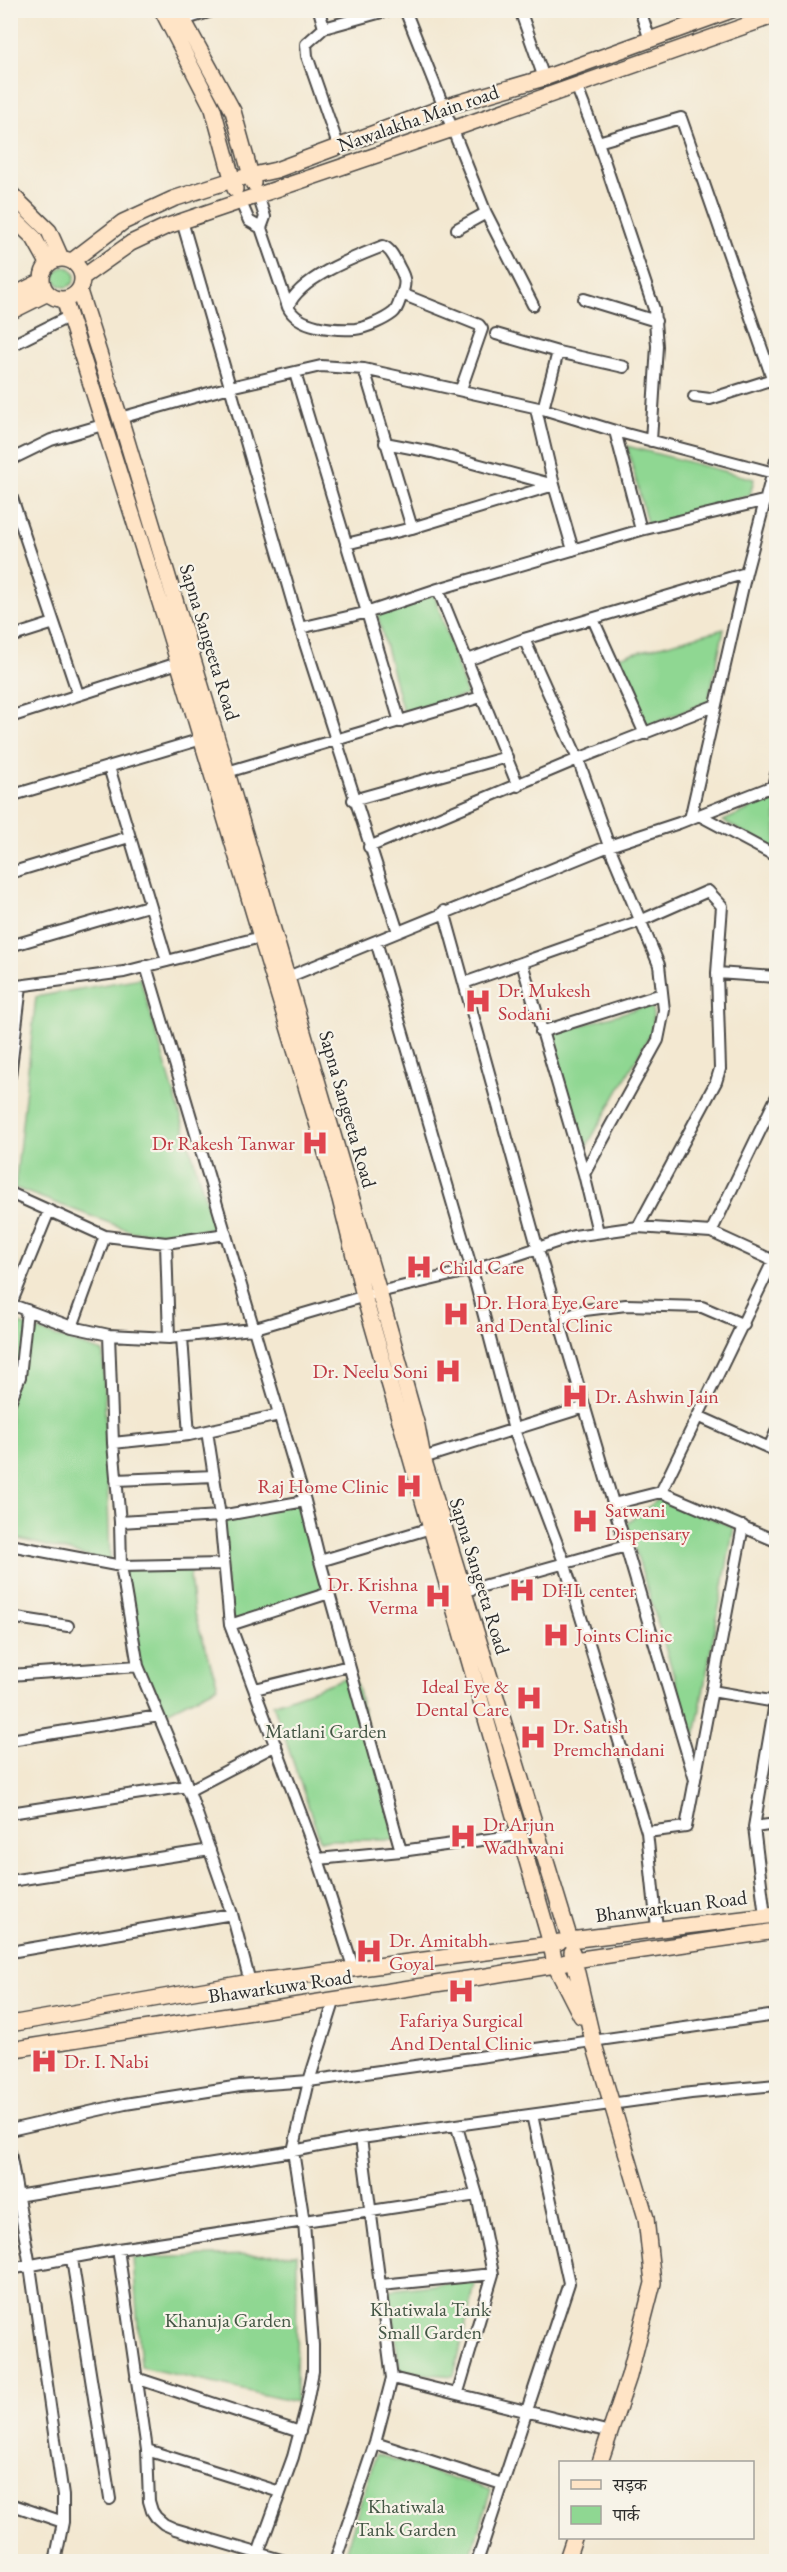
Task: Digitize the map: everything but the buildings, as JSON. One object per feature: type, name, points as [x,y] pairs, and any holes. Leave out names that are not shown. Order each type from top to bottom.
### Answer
[{"type":"main road","points":[[162,10],[213,108],[232,180],[240,200]]},
{"type":"main road","name":"Nawalakha Main road","points":[[60,261],[123,222],[173,199],[232,180],[276,170],[444,108],[544,78],[732,10]]},
{"type":"main road","points":[[180,15],[233,111],[250,175],[258,195]]},
{"type":"main road","name":"Nawalakha Main road","points":[[81,284],[130,243],[182,221],[777,15]]},
{"type":"main road","points":[[10,193],[49,231],[60,261]]},
{"type":"main road","points":[[10,215],[60,261],[77,265],[81,284],[64,299],[56,299],[45,287],[44,269],[60,261]]},
{"type":"main road","name":"Sapna Sangeeta Road","points":[[81,284],[113,421],[178,663],[261,937],[281,980]]},
{"type":"main road","points":[[10,297],[45,287]]},
{"type":"main road","points":[[10,312],[45,287]]},
{"type":"main road","name":"Sapna Sangeeta Road","points":[[64,299],[113,421],[227,772],[340,1199],[417,1426],[456,1593],[555,1965],[593,2041]]},
{"type":"main road","name":"Sapna Sangeeta Road","points":[[372,1294],[431,1528],[456,1593],[570,1940],[593,2041]]},
{"type":"main road","name":"Bhanwarkuan Road","points":[[551,1944],[657,1928],[771,1916]]},
{"type":"main road","name":"Bhanwarkuan Road","points":[[555,1965],[574,1960],[777,1931]]},
{"type":"main road","name":"Bhawarkuwa Road","points":[[10,2024],[250,1982],[551,1944]]},
{"type":"main road","name":"Bhawarkuwa Road","points":[[10,2050],[233,2013],[335,2000],[555,1965]]},
{"type":"main road","points":[[593,2041],[646,2218],[653,2283],[630,2376],[601,2461]]},
{"type":"main road","points":[[566,2562],[574,2539]]},
{"type":"street","points":[[180,15],[215,10]]},
{"type":"street","points":[[319,10],[324,28]]},
{"type":"street","points":[[339,148],[305,50],[306,44],[324,28],[389,10]]},
{"type":"street","points":[[405,10],[486,213],[533,305]]},
{"type":"street","points":[[520,10],[544,78]]},
{"type":"street","points":[[640,10],[650,40]]},
{"type":"street","points":[[737,10],[742,27]]},
{"type":"street","points":[[576,85],[598,142],[654,309],[657,346],[651,441]]},
{"type":"street","points":[[598,142],[681,118],[774,377],[710,399],[694,397]]},
{"type":"street","points":[[258,195],[265,217],[261,228],[288,307],[291,314],[300,321],[321,327],[356,329],[393,313],[405,288],[403,273],[388,249],[383,246],[318,276],[291,298],[288,307]]},
{"type":"street","points":[[240,200],[249,221],[261,228]]},
{"type":"street","points":[[457,229],[486,213]]},
{"type":"street","points":[[182,221],[300,628],[353,800],[398,932]]},
{"type":"street","points":[[402,294],[479,325],[482,329],[461,389]]},
{"type":"street","points":[[584,299],[656,321]]},
{"type":"street","points":[[10,346],[70,316]]},
{"type":"street","points":[[496,334],[558,352],[624,367]]},
{"type":"street","points":[[558,352],[539,409],[554,485],[573,550]]},
{"type":"street","points":[[10,460],[51,440],[113,421],[230,387],[321,366],[364,369],[461,389],[651,441],[775,467],[746,573],[716,705],[694,817]]},
{"type":"street","points":[[364,369],[412,528]]},
{"type":"street","points":[[296,373],[400,722]]},
{"type":"street","points":[[615,431],[641,530]]},
{"type":"street","points":[[385,443],[432,452],[554,485]]},
{"type":"street","points":[[346,544],[412,528],[554,485]]},
{"type":"street","points":[[10,492],[78,694]]},
{"type":"street","points":[[300,628],[369,612],[438,589],[641,530],[767,500]]},
{"type":"street","points":[[468,660],[524,639],[746,573]]},
{"type":"street","points":[[438,589],[518,786]]},
{"type":"street","points":[[593,619],[645,734]]},
{"type":"street","points":[[10,637],[54,623]]},
{"type":"street","points":[[524,639],[578,759],[609,846],[659,964],[664,1010],[658,1040],[584,1174]]},
{"type":"street","points":[[10,717],[178,663]]},
{"type":"street","points":[[227,772],[481,697]]},
{"type":"street","points":[[369,847],[578,759],[716,705]]},
{"type":"street","points":[[10,796],[202,738]]},
{"type":"street","points":[[353,800],[507,757]]},
{"type":"street","points":[[109,767],[148,906],[167,961]]},
{"type":"street","points":[[281,980],[444,911],[609,846],[775,786],[777,774]]},
{"type":"street","points":[[694,817],[777,856]]},
{"type":"street","points":[[10,873],[129,837]]},
{"type":"street","points":[[464,982],[640,921],[708,891],[722,906],[717,973],[720,1069],[716,1082],[638,1227]]},
{"type":"street","points":[[10,946],[148,906]]},
{"type":"street","points":[[444,911],[537,1246],[695,1780]]},
{"type":"street","points":[[10,1076],[16,986],[124,972],[261,937]]},
{"type":"street","points":[[376,941],[472,1270],[514,1430],[564,1562],[647,1832],[657,1928]]},
{"type":"street","points":[[522,963],[584,1174],[598,1233]]},
{"type":"street","points":[[146,966],[252,1329],[305,1501],[328,1593],[401,1851]]},
{"type":"street","points":[[717,973],[777,977]]},
{"type":"street","points":[[541,1032],[662,994]]},
{"type":"street","points":[[711,1232],[777,1098]]},
{"type":"street","points":[[10,1193],[105,1236],[165,1244],[226,1234]]},
{"type":"street","points":[[49,1211],[11,1304],[72,1328],[109,1335],[169,1338],[252,1329],[372,1294],[472,1270],[537,1246],[574,1236],[638,1227],[711,1232],[775,1258],[661,1492]]},
{"type":"street","points":[[72,1328],[105,1236]]},
{"type":"street","points":[[165,1244],[169,1338]]},
{"type":"street","points":[[559,1320],[585,1310],[626,1305],[702,1307],[744,1324]]},
{"type":"street","points":[[10,1402],[20,1377],[27,1310]]},
{"type":"street","points":[[109,1335],[113,1443],[120,1522],[120,1566],[138,1666],[188,1788],[210,1850],[232,1914],[250,1982]]},
{"type":"street","points":[[182,1336],[189,1435]]},
{"type":"street","points":[[423,1458],[585,1407]]},
{"type":"street","points":[[113,1443],[189,1435],[279,1415]]},
{"type":"street","points":[[698,1416],[773,1449],[777,1432]]},
{"type":"street","points":[[207,1431],[220,1516],[222,1564],[230,1626],[318,1859],[354,1970]]},
{"type":"street","points":[[116,1480],[214,1476]]},
{"type":"street","points":[[613,1504],[661,1492],[777,1541]]},
{"type":"street","points":[[120,1522],[220,1516],[305,1501]]},
{"type":"street","points":[[647,1832],[686,1827],[742,1526]]},
{"type":"street","points":[[320,1561],[431,1528]]},
{"type":"street","points":[[10,1545],[120,1566],[222,1564]]},
{"type":"street","points":[[456,1593],[626,1546]]},
{"type":"street","points":[[230,1626],[328,1593]]},
{"type":"street","points":[[10,1617],[68,1626]]},
{"type":"street","points":[[10,1675],[138,1666]]},
{"type":"street","points":[[255,1689],[349,1666]]},
{"type":"street","points":[[712,1691],[776,1700],[771,1765],[754,1827],[771,1916]]},
{"type":"street","points":[[10,1740],[159,1716]]},
{"type":"street","points":[[10,1812],[188,1788],[276,1744]]},
{"type":"street","points":[[754,1827],[777,1824]]},
{"type":"street","points":[[318,1859],[401,1851],[519,1835]]},
{"type":"street","points":[[10,1881],[210,1850]]},
{"type":"street","points":[[10,1952],[232,1914]]},
{"type":"street","points":[[256,2556],[300,2432],[313,2371],[304,2222],[293,2151],[309,2082],[335,2000]]},
{"type":"street","points":[[10,2130],[125,2104],[240,2086],[309,2082],[777,2015]]},
{"type":"street","points":[[13,2196],[360,2138],[457,2127],[691,2093],[777,2085]]},
{"type":"street","points":[[477,2562],[569,2283],[532,2115]]},
{"type":"street","points":[[457,2127],[477,2195],[493,2274],[458,2392]]},
{"type":"street","points":[[335,2562],[375,2443],[392,2378],[372,2211],[360,2138]]},
{"type":"street","points":[[10,2152],[13,2196],[30,2266],[63,2496],[63,2522],[55,2562]]},
{"type":"street","points":[[10,2269],[72,2259],[118,2248],[477,2195]]},
{"type":"street","points":[[118,2248],[147,2451],[149,2500],[152,2511],[164,2524],[256,2556],[288,2562]]},
{"type":"street","points":[[72,2259],[110,2499]]},
{"type":"street","points":[[381,2285],[493,2274]]},
{"type":"street","points":[[136,2378],[300,2432]]},
{"type":"street","points":[[392,2378],[458,2392],[610,2433]]},
{"type":"street","points":[[375,2443],[502,2484]]},
{"type":"street","points":[[147,2451],[280,2492]]},
{"type":"street","points":[[10,2504],[63,2522]]},
{"type":"green space","points":[[65,267],[72,270],[75,277],[72,284],[65,287],[58,284],[55,277],[58,270]]},
{"type":"green space","points":[[627,446],[754,479],[750,495],[648,527]]},
{"type":"green space","points":[[434,594],[467,695],[403,712],[377,613]]},
{"type":"green space","points":[[724,629],[708,702],[647,726],[618,657]]},
{"type":"green space","points":[[776,797],[776,851],[723,821]]},
{"type":"green space","points":[[140,978],[214,1228],[175,1233],[134,1232],[15,1188],[36,997]]},
{"type":"green space","points":[[652,1004],[654,1028],[584,1151],[549,1035]]},
{"type":"green space","points":[[10,1321],[103,1352],[110,1562],[11,1537]]},
{"type":"green space","points":[[660,1498],[734,1527],[694,1741],[627,1523]]},
{"type":"green space","points":[[305,1501],[329,1593],[230,1625],[220,1516]]},
{"type":"green space","points":[[121,1566],[189,1566],[194,1613],[218,1686],[159,1716],[138,1666]]},
{"type":"green space","name":"Matlani Garden","points":[[354,1675],[396,1840],[320,1840],[273,1704]]},
{"type":"green space","name":"Khanuja Garden","points":[[297,2254],[296,2402],[141,2367],[133,2258]]},
{"type":"green space","name":"Khatiwala Tank Small Garden","points":[[476,2280],[454,2376],[400,2372],[390,2290]]},
{"type":"green space","name":"Khatiwala Tank Garden","points":[[376,2454],[491,2490],[469,2561],[342,2562]]},
{"type":"place","name":"Dr. Mukesh Sodani","points":[[478,1001]]},
{"type":"place","name":"Dr Rakesh Tanwar","points":[[315,1143]]},
{"type":"place","name":"Child Care","points":[[419,1267]]},
{"type":"place","name":"Dr. Hora Eye Care and Dental Clinic","points":[[456,1314]]},
{"type":"place","name":"Dr. Neelu Soni","points":[[448,1371]]},
{"type":"place","name":"Dr. Ashwin Jain","points":[[575,1396]]},
{"type":"place","name":"Raj Home Clinic","points":[[409,1486]]},
{"type":"place","name":"Satwani Dispensary","points":[[585,1521]]},
{"type":"place","name":"DHL center","points":[[522,1590]]},
{"type":"place","name":"Dr. Krishna Verma","points":[[438,1596]]},
{"type":"place","name":"Joints Clinic","points":[[556,1635]]},
{"type":"place","name":"Ideal Eye & Dental Care","points":[[529,1698]]},
{"type":"place","name":"Dr. Satish Premchandani","points":[[533,1737]]},
{"type":"place","name":"Dr Arjun Wadhwani","points":[[463,1836]]},
{"type":"place","name":"Dr. Amitabh Goyal","points":[[369,1951]]},
{"type":"place","name":"Fafariya Surgical And Dental Clinic","points":[[461,1991]]},
{"type":"place","name":"Dr. I. Nabi","points":[[44,2061]]}]
